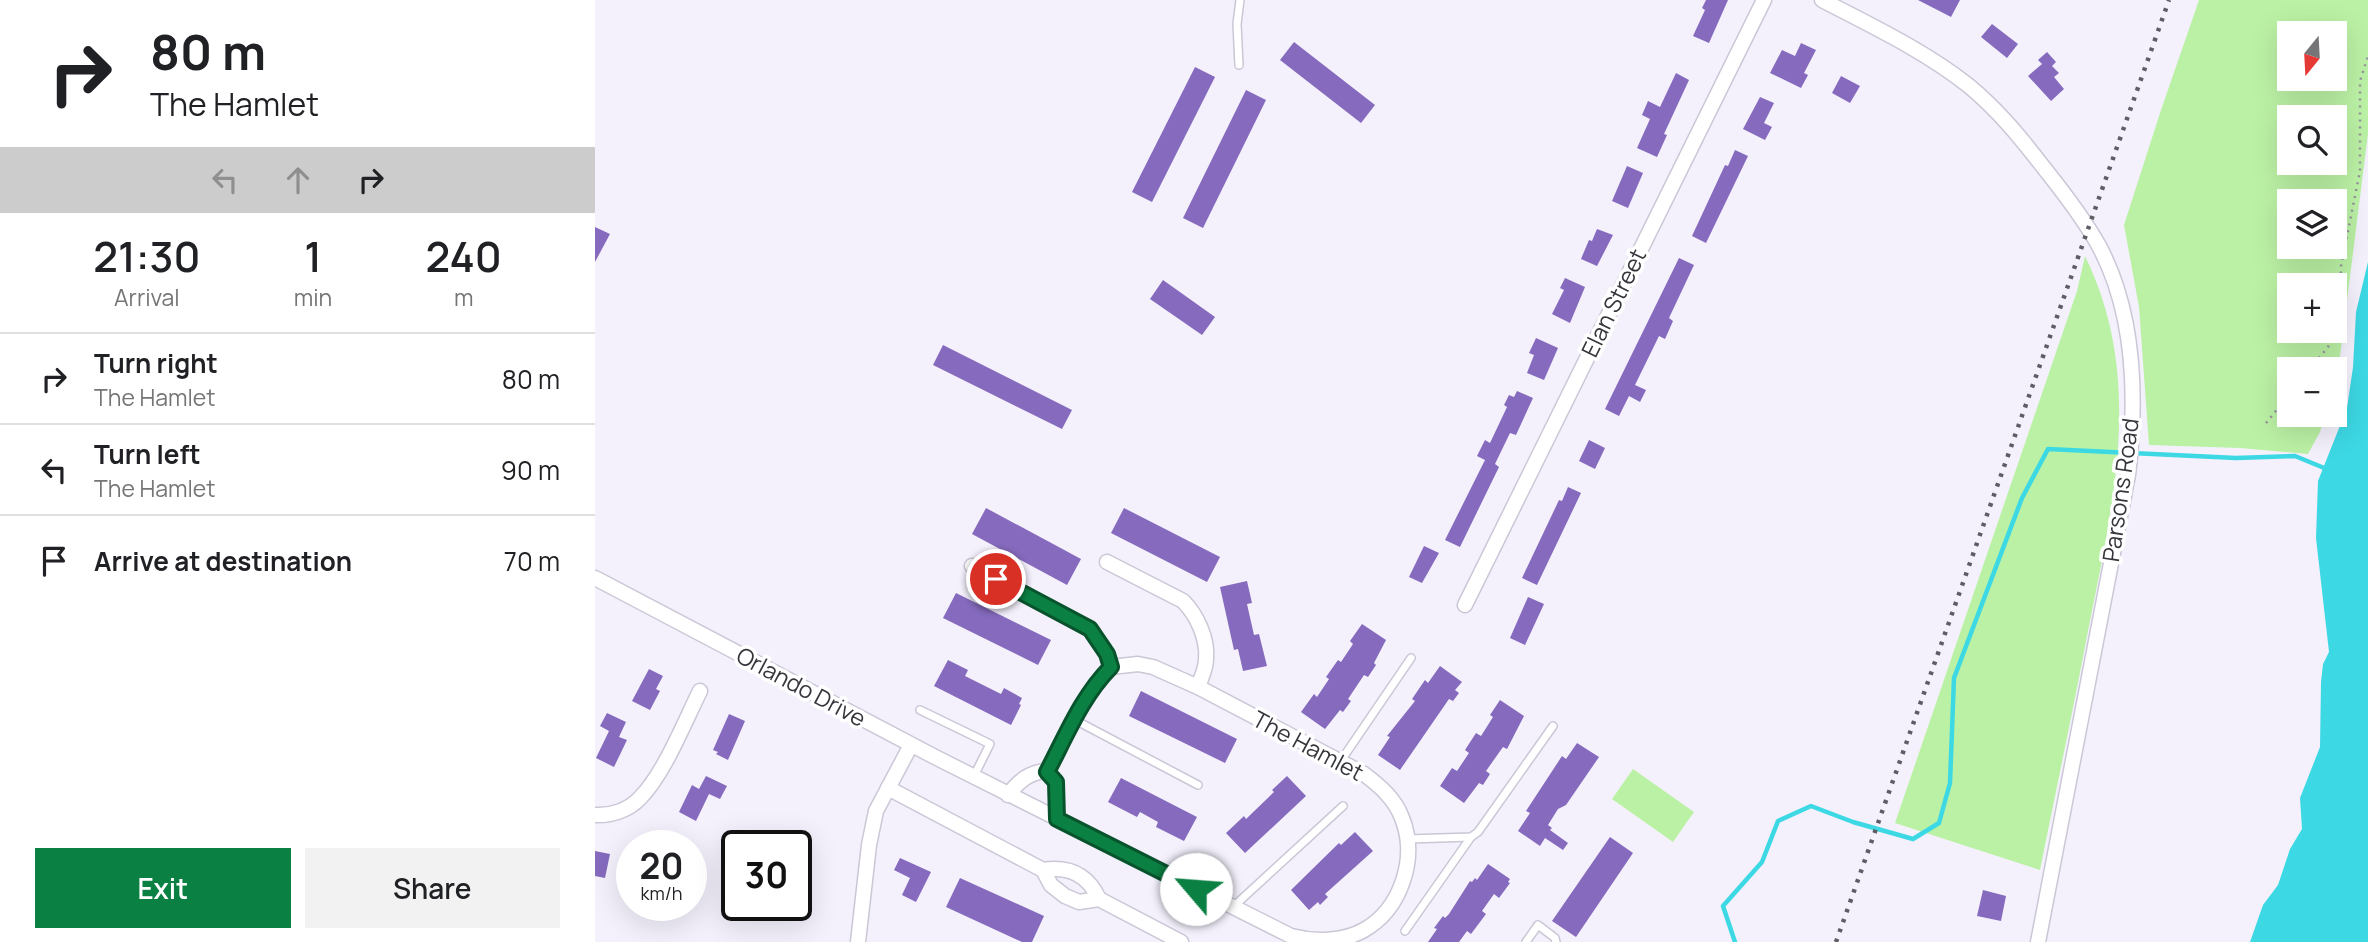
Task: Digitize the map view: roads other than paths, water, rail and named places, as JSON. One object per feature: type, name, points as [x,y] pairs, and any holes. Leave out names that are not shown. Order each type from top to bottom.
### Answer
[{"type":"street","name":"Elan Street","points":[[1465,605],[1764,0]]},
{"type":"street","name":"Parsons Road","points":[[1822,0],[1932,61],[1970,87],[2015,131],[2079,214],[2104,256],[2125,317],[2131,377],[2129,464],[2120,524],[2038,942]]},
{"type":"street","points":[[1107,562],[1183,601],[1191,609],[1198,620],[1207,657],[1198,687]]},
{"type":"street","points":[[972,566],[1090,629],[1107,654],[1111,667],[1099,678],[1047,772]]},
{"type":"street","name":"Orlando Drive","points":[[595,578],[1008,794]]},
{"type":"street","name":"The Hamlet","points":[[1008,794],[1303,940],[1362,937],[1394,900],[1402,884],[1409,858],[1408,839],[1402,818],[1388,794],[1364,774],[1198,687],[1153,667],[1138,664],[1111,667]]},
{"type":"street","points":[[595,815],[610,816],[638,801],[653,783],[700,691]]},
{"type":"street","points":[[858,942],[869,845],[876,811],[911,745]]},
{"type":"street","points":[[1008,794],[1019,781],[1035,772],[1047,772],[1056,782],[1057,819]]},
{"type":"street","points":[[888,788],[1043,870],[1051,885],[1065,896],[1079,902],[1099,900],[1181,942]]},
{"type":"street","points":[[1043,870],[1060,867],[1078,875],[1092,884],[1099,900]]},
{"type":"lane","points":[[1239,65],[1237,24],[1240,0]]},
{"type":"lane","points":[[1340,762],[1411,658]]},
{"type":"lane","points":[[920,710],[990,744],[973,777]]},
{"type":"lane","points":[[1075,720],[1198,785]]},
{"type":"lane","points":[[1405,931],[1553,726]]},
{"type":"lane","points":[[1233,907],[1343,806]]},
{"type":"lane","points":[[1408,839],[1471,837]]},
{"type":"lane","points":[[1526,942],[1538,926],[1555,938],[1556,942]]},
{"type":"water","points":[[2368,262],[2368,942],[2250,942],[2263,905],[2278,885],[2290,849],[2302,829],[2300,798],[2320,747],[2321,682],[2323,664],[2329,652],[2316,538],[2318,481],[2339,427],[2347,427],[2356,312]]},
{"type":"waterway","points":[[1735,942],[1723,906],[1762,862],[1778,821],[1811,806],[1853,822],[1913,839],[1939,823],[1950,783],[1954,678],[2022,498],[2048,449],[2236,458],[2295,456],[2329,470]]},
{"type":"railway","points":[[1836,942],[2169,0]]}]
